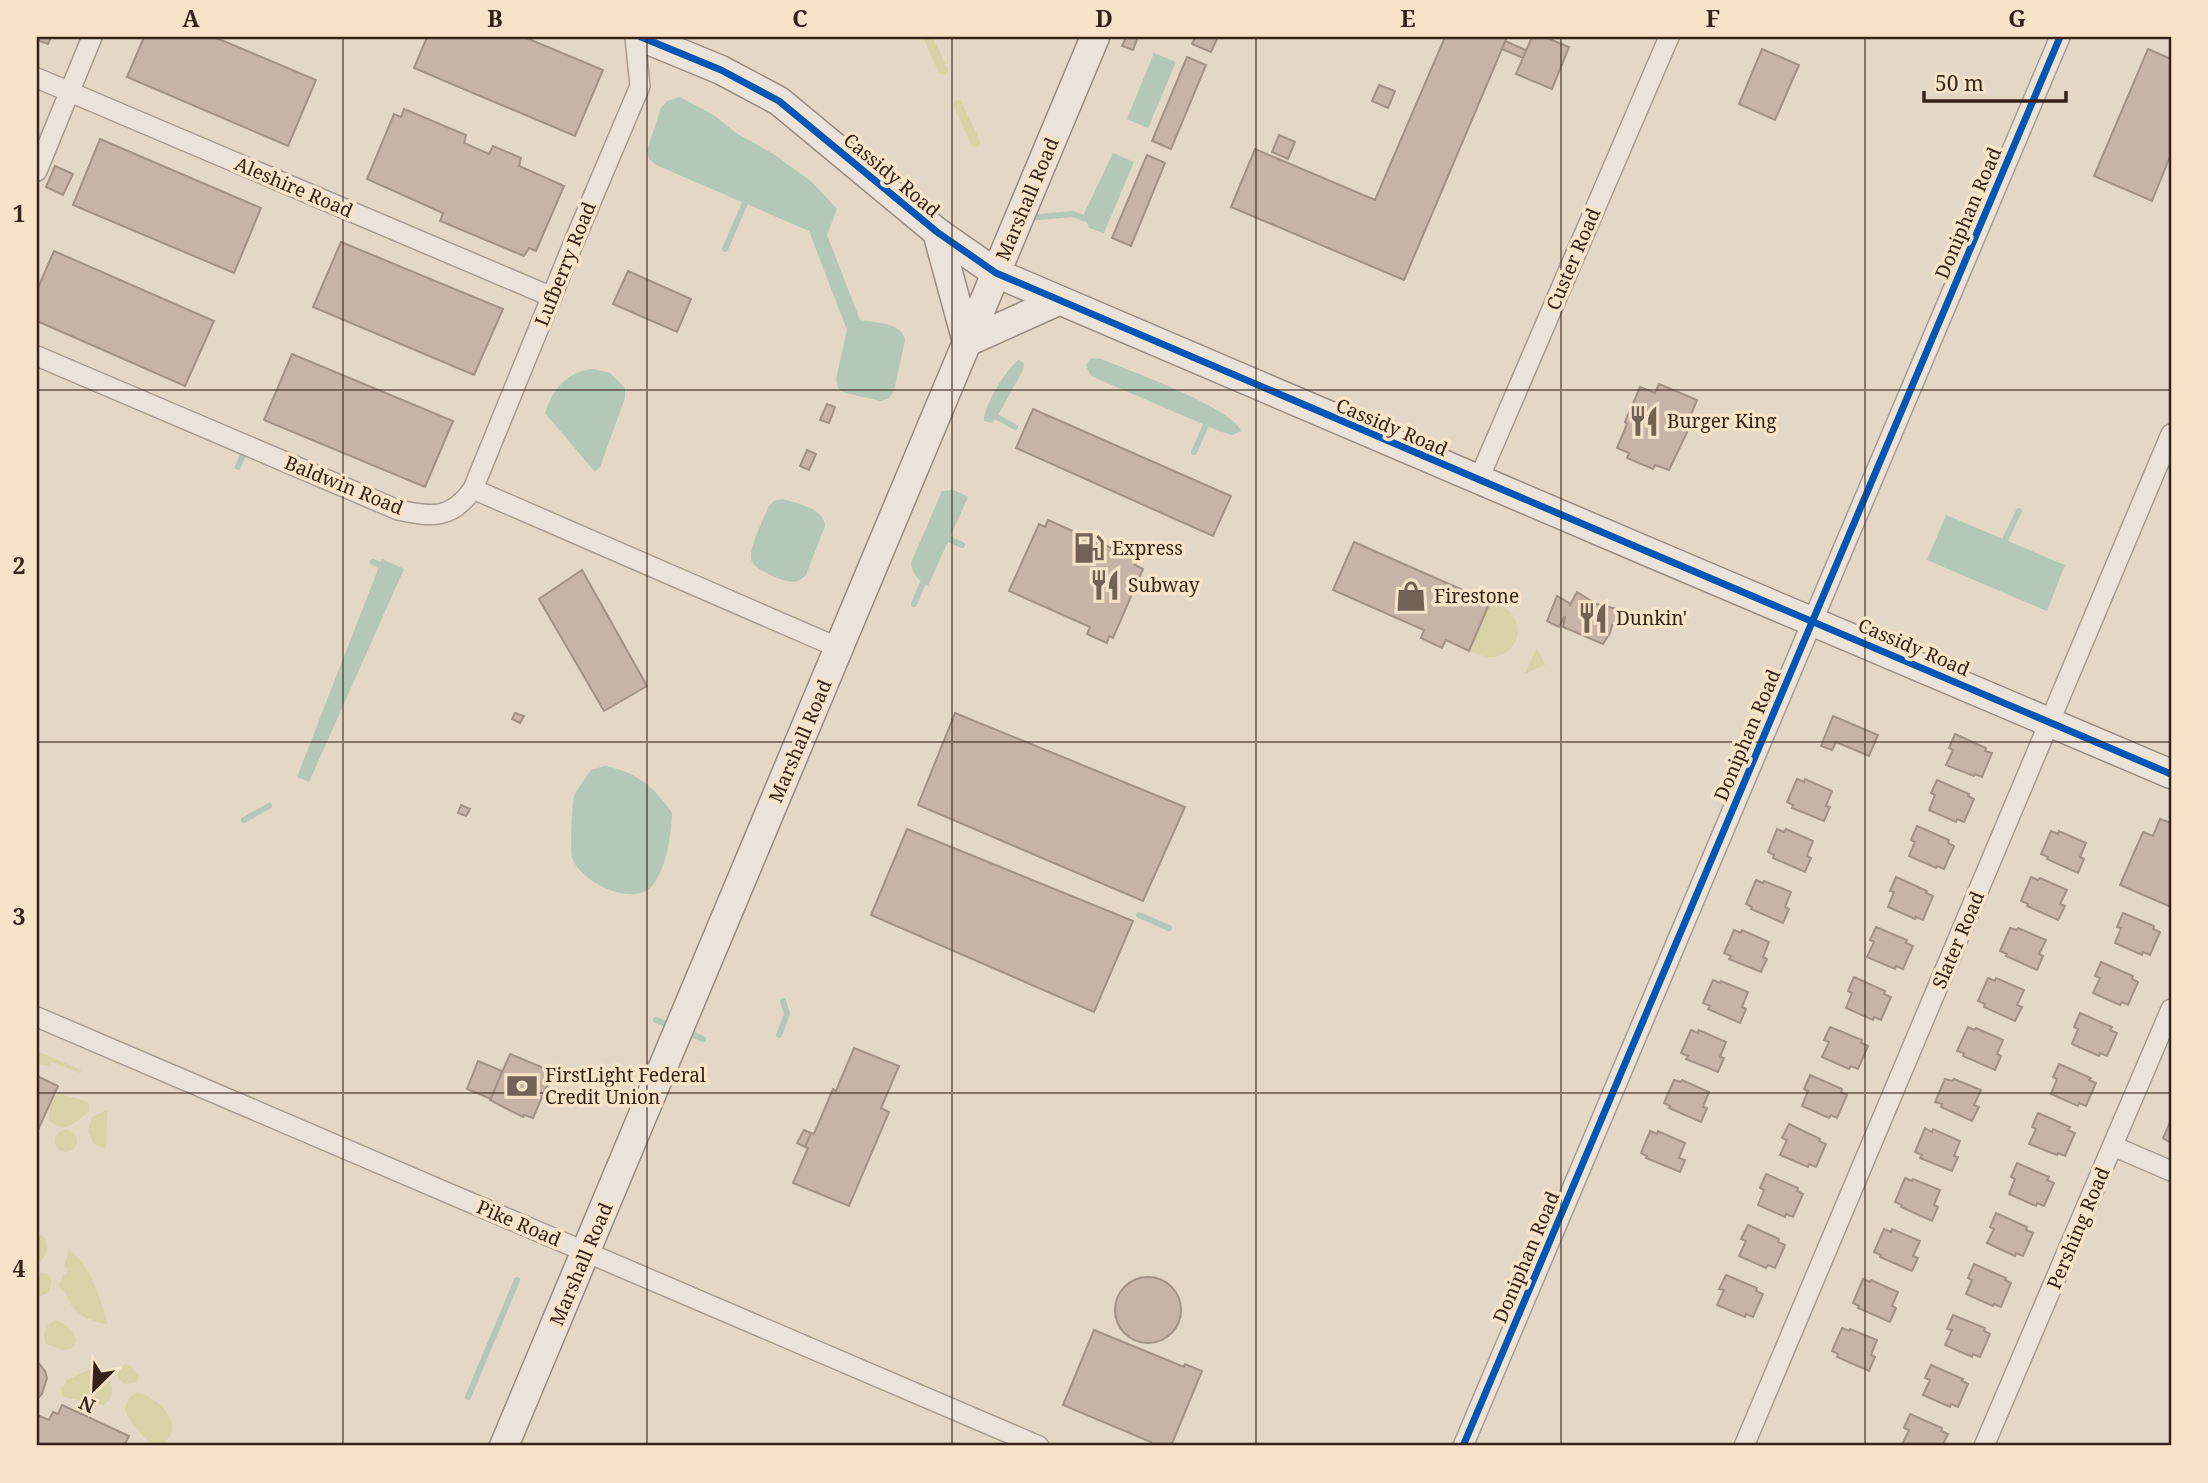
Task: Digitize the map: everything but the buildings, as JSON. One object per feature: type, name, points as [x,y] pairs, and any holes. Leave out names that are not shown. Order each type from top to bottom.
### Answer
[{"type":"street","points":[[37,171],[92,37]]},
{"type":"street","name":"Lufberry Road","points":[[473,489],[640,86],[635,37]]},
{"type":"street","name":"Cassidy Road","points":[[641,37],[721,70],[779,101],[937,232],[996,273],[1478,481],[2171,774]]},
{"type":"street","name":"Marshall Road","points":[[504,1446],[1095,37]]},
{"type":"street","name":"Custer Road","points":[[1478,481],[1669,37]]},
{"type":"street","name":"Doniphan Road","points":[[1463,1446],[2060,37]]},
{"type":"street","name":"Aleshire Road","points":[[37,78],[552,297]]},
{"type":"street","points":[[937,232],[967,342],[1058,301]]},
{"type":"street","name":"Baldwin Road","points":[[37,356],[398,510],[420,515],[438,515],[453,511],[465,501],[473,489]]},
{"type":"street","name":"Slater Road","points":[[1744,1446],[2171,434]]},
{"type":"street","points":[[473,489],[839,648]]},
{"type":"street","name":"Pershing Road","points":[[1984,1446],[2171,1009]]},
{"type":"street","name":"Pike Road","points":[[37,1017],[1039,1446]]},
{"type":"street","points":[[2113,1146],[2171,1171]]},
{"type":"shaded area","points":[[923,37],[933,37],[948,70],[945,75],[939,73]]},
{"type":"shaded area","points":[[1154,53],[1176,62],[1148,128],[1127,119]]},
{"type":"shaded area","points":[[680,97],[775,155],[812,182],[837,209],[827,235],[860,320],[894,327],[903,334],[905,340],[894,391],[889,398],[881,401],[845,393],[838,388],[836,379],[847,330],[809,231],[656,165],[649,159],[647,150],[661,108],[667,101]]},
{"type":"shaded area","points":[[956,100],[961,101],[981,143],[978,148],[972,146],[953,105]]},
{"type":"shaded area","points":[[1113,153],[1134,162],[1104,233],[1089,228],[1084,214]]},
{"type":"shaded area","points":[[1093,358],[1178,390],[1220,412],[1241,431],[1232,435],[1219,431],[1091,376],[1086,366]]},
{"type":"shaded area","points":[[1019,360],[1024,363],[1023,370],[997,417],[992,423],[984,421],[987,407],[997,388]]},
{"type":"shaded area","points":[[594,369],[610,373],[625,388],[625,398],[600,467],[595,472],[545,413],[552,396],[562,383],[576,373]]},
{"type":"shaded area","points":[[954,490],[968,497],[928,586],[916,577],[911,563],[942,491]]},
{"type":"shaded area","points":[[783,499],[815,511],[824,520],[825,526],[806,575],[794,582],[768,574],[756,567],[751,559],[754,540],[768,507],[774,501]]},
{"type":"shaded area","points":[[1946,515],[2065,565],[2047,611],[1927,560]]},
{"type":"shaded area","points":[[382,559],[404,569],[309,782],[297,777]]},
{"type":"shaded area","points":[[1490,602],[1509,611],[1518,631],[1510,650],[1490,657],[1469,651]]},
{"type":"shaded area","points":[[1537,648],[1545,665],[1525,674]]},
{"type":"shaded area","points":[[605,766],[626,772],[644,782],[672,813],[665,861],[657,879],[643,892],[620,893],[595,883],[577,866],[572,857],[574,797],[591,770]]},
{"type":"shaded area","points":[[37,1051],[81,1070],[80,1073],[53,1062],[47,1066],[37,1064]]},
{"type":"shaded area","points":[[59,1094],[86,1101],[89,1111],[65,1127],[55,1124],[49,1120],[50,1108],[55,1096]]},
{"type":"shaded area","points":[[107,1110],[106,1149],[94,1144],[88,1131],[92,1117]]},
{"type":"shaded area","points":[[66,1130],[74,1133],[77,1141],[74,1149],[66,1152],[58,1149],[55,1141],[58,1133]]},
{"type":"shaded area","points":[[37,1236],[45,1238],[46,1250],[45,1256],[37,1264]]},
{"type":"shaded area","points":[[69,1250],[90,1274],[108,1324],[79,1314],[59,1286],[68,1269],[64,1266]]},
{"type":"shaded area","points":[[41,1273],[51,1278],[51,1285],[47,1293],[37,1296],[37,1276]]},
{"type":"shaded area","points":[[55,1320],[74,1334],[76,1342],[71,1349],[62,1350],[46,1344],[45,1330]]},
{"type":"shaded area","points":[[124,1364],[131,1366],[139,1377],[137,1383],[125,1384],[118,1378]]},
{"type":"shaded area","points":[[88,1370],[105,1372],[110,1381],[112,1394],[104,1405],[63,1397],[61,1389],[67,1380]]},
{"type":"shaded area","points":[[137,1392],[161,1406],[171,1421],[170,1437],[163,1444],[147,1440],[127,1416],[127,1402]]},
{"type":"waterway","points":[[725,249],[745,203]]},
{"type":"waterway","points":[[1027,218],[1073,214],[1086,219]]},
{"type":"waterway","points":[[997,417],[1015,427]]},
{"type":"waterway","points":[[1194,452],[1206,425]]},
{"type":"waterway","points":[[238,467],[246,447]]},
{"type":"waterway","points":[[2005,540],[2019,511]]},
{"type":"waterway","points":[[949,539],[962,545]]},
{"type":"waterway","points":[[373,562],[380,565]]},
{"type":"waterway","points":[[914,604],[923,583]]},
{"type":"waterway","points":[[244,820],[269,806]]},
{"type":"waterway","points":[[1139,915],[1169,928]]},
{"type":"waterway","points":[[779,1035],[787,1014],[783,1001]]},
{"type":"waterway","points":[[656,1020],[673,1027]]},
{"type":"waterway","points":[[687,1032],[703,1039]]},
{"type":"waterway","points":[[468,1397],[517,1280]]},
{"type":"cycle path","points":[[641,37],[721,70],[779,101],[937,232],[996,273],[2171,774]]},
{"type":"cycle path","points":[[1463,1446],[2060,37]]},
{"type":"place","name":"Burger King","points":[[1644,421]]},
{"type":"place","name":"Express","points":[[1089,548]]},
{"type":"place","name":"Subway","points":[[1105,585]]},
{"type":"place","name":"Firestone","points":[[1411,596]]},
{"type":"place","name":"Dunkin'","points":[[1593,618]]},
{"type":"place","name":"FirstLight Federal Credit Union","points":[[522,1086]]}]
